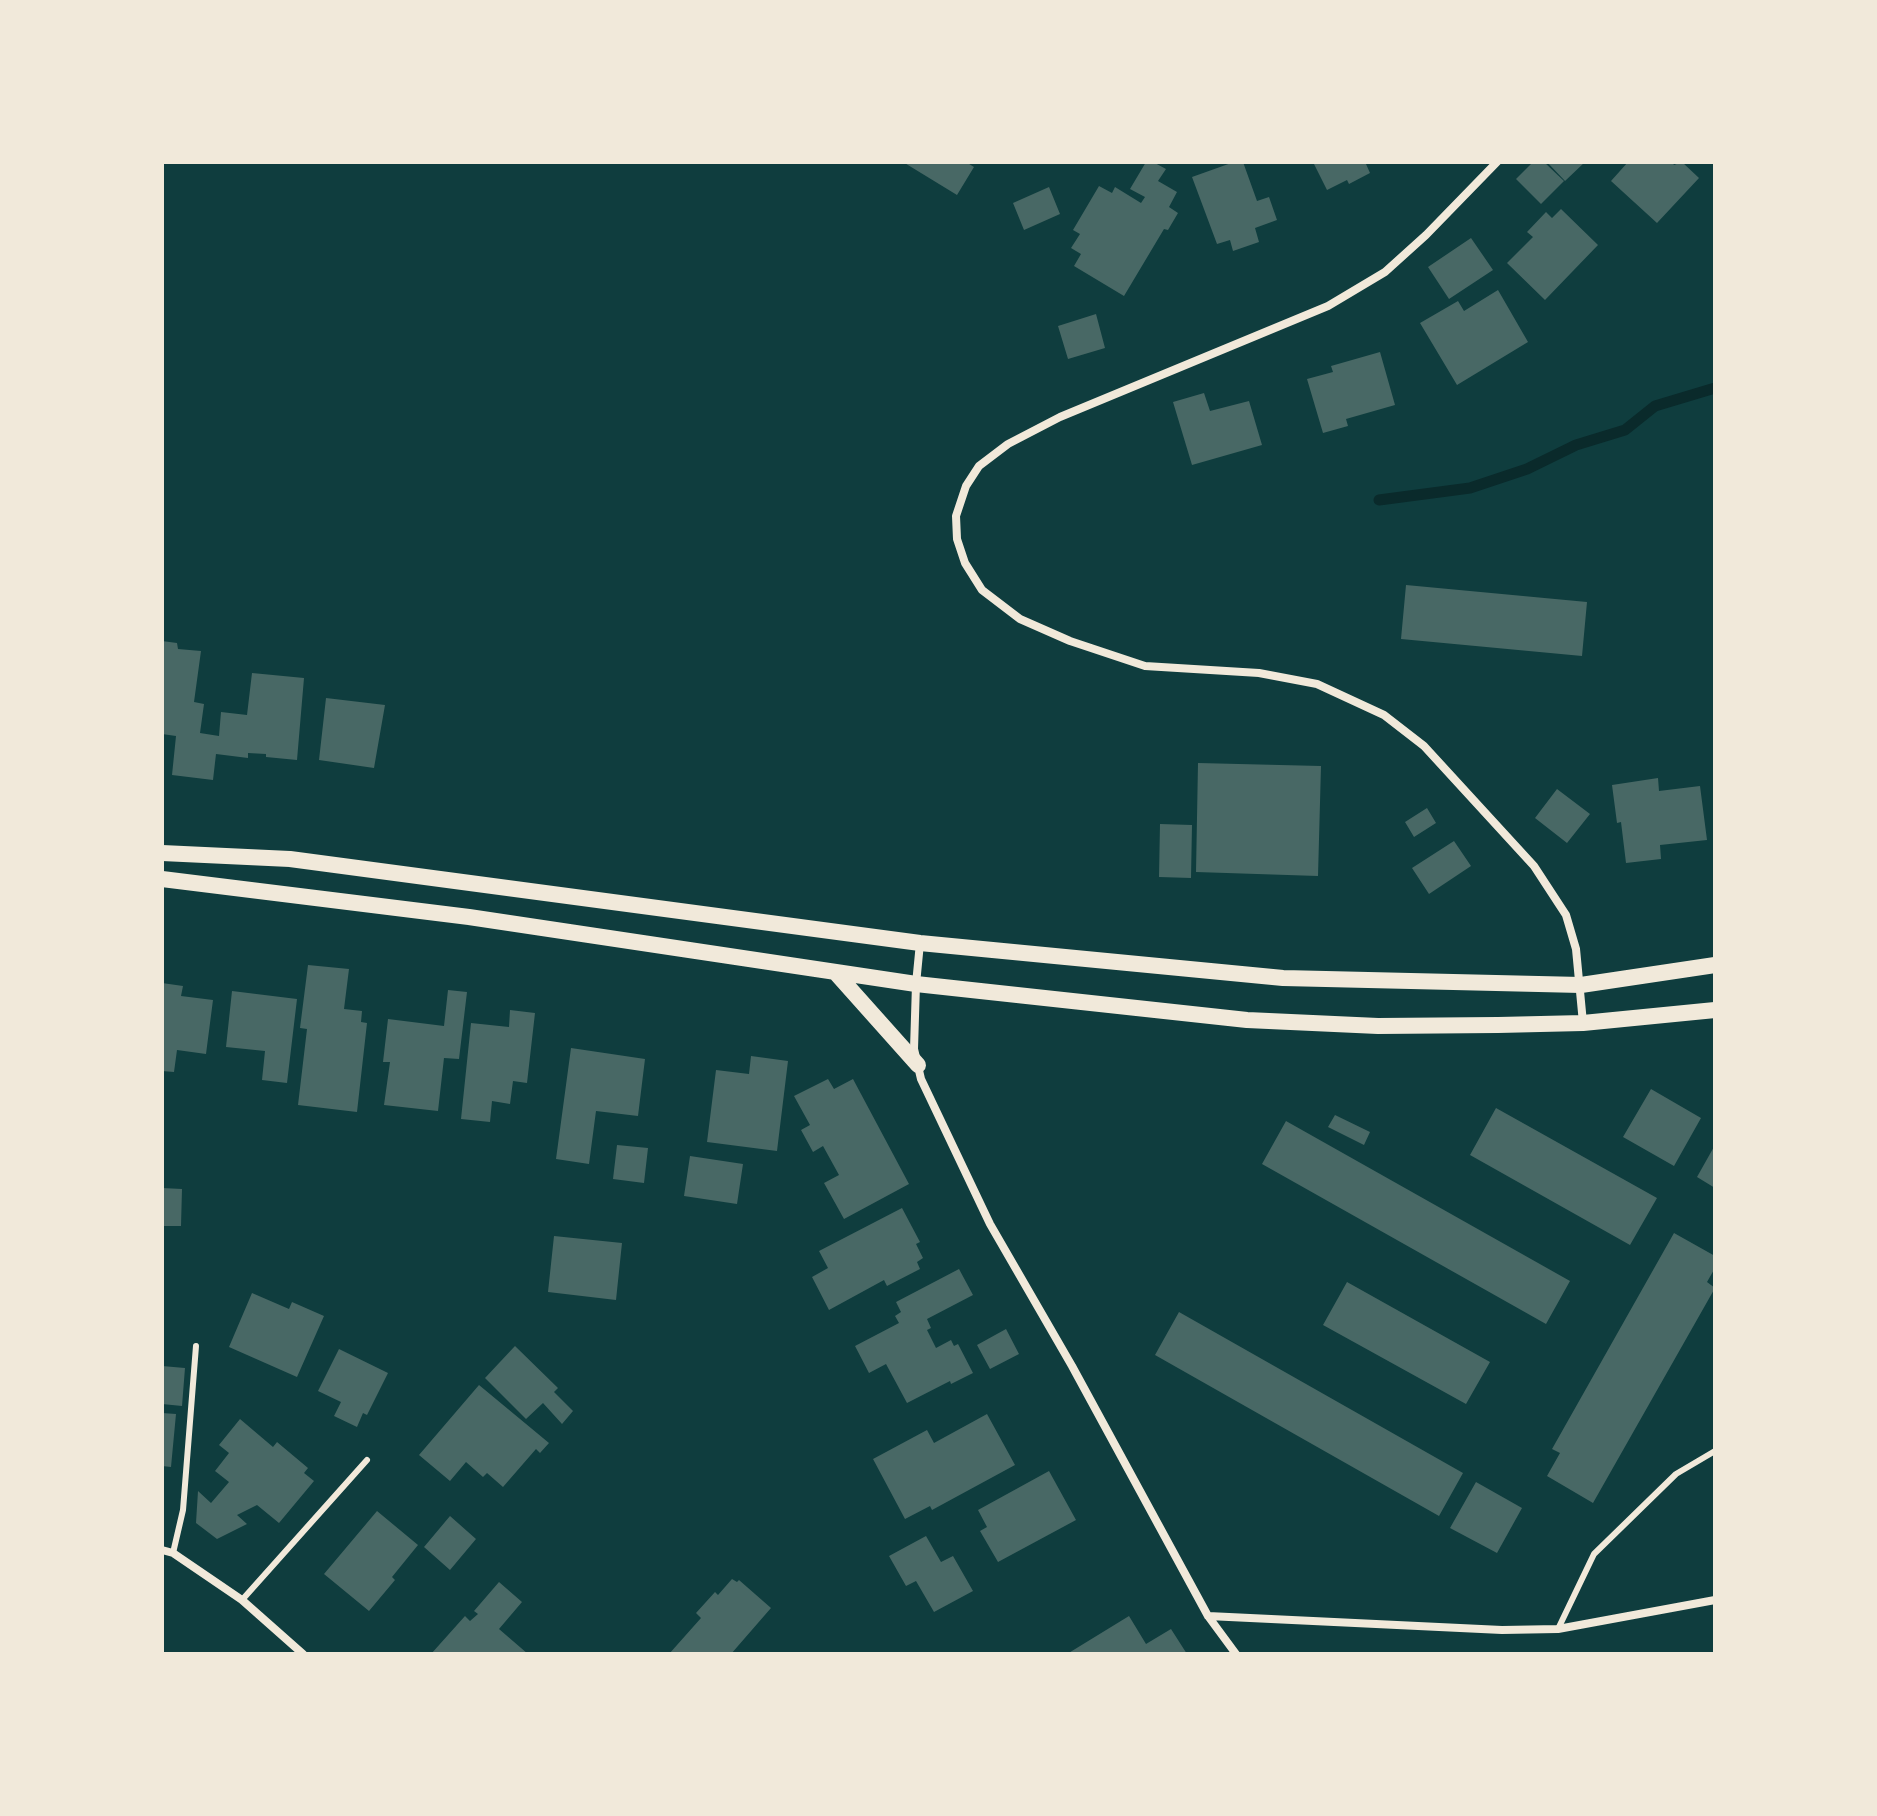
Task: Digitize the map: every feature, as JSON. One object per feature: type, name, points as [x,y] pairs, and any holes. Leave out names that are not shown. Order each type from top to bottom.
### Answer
[{"type":"main road","points":[[162,853],[290,859],[920,943],[1283,978],[1581,985],[1715,965]]},
{"type":"main road","points":[[162,879],[453,915],[916,984],[1247,1020],[1378,1026],[1583,1023],[1715,1010]]},
{"type":"main road","points":[[835,972],[918,1065]]},
{"type":"street","points":[[1497,162],[1385,272],[1328,306],[1060,417],[1008,444],[979,466],[966,486],[956,516],[957,539],[965,563],[982,590],[1020,619],[1070,641],[1145,666],[1259,673],[1317,684],[1384,715],[1424,746],[1534,866],[1566,915],[1572,931],[1581,985],[1583,1023]]},
{"type":"street","points":[[920,943],[914,1049],[921,1079],[990,1224],[1072,1366],[1208,1616],[1236,1654]]},
{"type":"street","points":[[162,1550],[173,1553],[242,1600],[303,1654]]},
{"type":"street","points":[[1208,1616],[1502,1630],[1558,1629],[1715,1600]]},
{"type":"lane","points":[[173,1553],[183,1510],[196,1346]]},
{"type":"lane","points":[[1558,1629],[1594,1554],[1676,1474],[1715,1451]]},
{"type":"lane","points":[[242,1600],[367,1460]]},
{"type":"building","points":[[903,162],[966,162],[974,167],[957,195]]},
{"type":"building","points":[[1146,162],[1166,169],[1158,181],[1177,192],[1169,207],[1178,213],[1168,230],[1164,229],[1124,296],[1074,266],[1081,254],[1071,248],[1080,234],[1073,230],[1099,186],[1112,193],[1115,187],[1141,203],[1145,197],[1130,189]]},
{"type":"building","points":[[1234,162],[1243,162],[1257,201],[1269,197],[1277,220],[1255,228],[1259,242],[1233,251],[1230,240],[1217,244],[1192,177]]},
{"type":"building","points":[[1313,162],[1370,162],[1366,164],[1370,173],[1349,184],[1347,180],[1327,190]]},
{"type":"building","points":[[1533,162],[1544,162],[1564,181],[1541,204],[1516,179]]},
{"type":"building","points":[[1547,162],[1585,162],[1565,181]]},
{"type":"building","points":[[1628,162],[1672,162],[1674,165],[1682,162],[1699,178],[1657,223],[1611,181]]},
{"type":"building","points":[[1049,187],[1060,214],[1024,230],[1013,203]]},
{"type":"building","points":[[1561,209],[1598,245],[1545,300],[1507,263],[1533,237],[1527,232],[1546,212],[1552,218]]},
{"type":"building","points":[[1471,238],[1493,270],[1449,299],[1428,267]]},
{"type":"building","points":[[1498,290],[1528,342],[1457,385],[1420,323],[1458,301],[1464,311]]},
{"type":"building","points":[[1096,314],[1105,348],[1068,359],[1058,326]]},
{"type":"building","points":[[1380,352],[1395,405],[1346,419],[1348,426],[1323,433],[1307,379],[1333,372],[1331,366]]},
{"type":"building","points":[[1204,393],[1210,411],[1249,401],[1262,445],[1192,465],[1173,402]]},
{"type":"building","points":[[1406,585],[1587,602],[1582,656],[1401,639]]},
{"type":"building","points":[[162,641],[177,643],[178,649],[201,651],[194,702],[204,704],[200,733],[219,736],[221,712],[247,715],[252,673],[304,678],[297,760],[266,757],[266,754],[248,753],[248,758],[216,754],[213,780],[172,775],[176,736],[162,734]]},
{"type":"building","points":[[326,698],[385,705],[374,768],[319,760]]},
{"type":"building","points":[[1198,763],[1321,766],[1318,876],[1196,872]]},
{"type":"building","points":[[1658,778],[1659,791],[1700,786],[1707,840],[1660,845],[1661,859],[1626,863],[1612,785]]},
{"type":"building","points":[[1557,789],[1590,814],[1567,843],[1535,818]]},
{"type":"building","points":[[1427,808],[1436,823],[1414,837],[1405,822]]},
{"type":"building","points":[[1160,824],[1192,825],[1191,878],[1159,877]]},
{"type":"building","points":[[1454,841],[1471,866],[1429,894],[1412,868]]},
{"type":"building","points":[[308,965],[349,969],[344,1009],[362,1011],[361,1022],[367,1023],[357,1112],[298,1105],[307,1029],[300,1028]]},
{"type":"building","points":[[162,983],[183,986],[181,996],[213,1000],[206,1054],[177,1050],[174,1072],[162,1071]]},
{"type":"building","points":[[448,990],[467,992],[459,1059],[444,1058],[438,1111],[384,1105],[390,1062],[383,1062],[388,1019],[444,1026]]},
{"type":"building","points":[[232,991],[297,999],[287,1083],[262,1080],[265,1051],[226,1047]]},
{"type":"building","points":[[510,1010],[535,1013],[527,1083],[513,1081],[510,1104],[492,1101],[490,1122],[461,1119],[471,1023],[509,1027]]},
{"type":"building","points":[[571,1048],[645,1059],[638,1116],[596,1111],[589,1164],[556,1159]]},
{"type":"building","points":[[751,1056],[788,1061],[777,1151],[707,1142],[716,1070],[749,1074]]},
{"type":"building","points":[[828,1079],[834,1089],[853,1079],[909,1184],[844,1219],[824,1183],[839,1175],[823,1146],[813,1152],[801,1130],[810,1125],[794,1096]]},
{"type":"building","points":[[1651,1089],[1701,1118],[1674,1166],[1623,1137]]},
{"type":"building","points":[[1496,1108],[1657,1198],[1630,1245],[1470,1155]]},
{"type":"building","points":[[1335,1115],[1370,1132],[1364,1145],[1328,1127]]},
{"type":"building","points":[[1286,1121],[1570,1281],[1546,1324],[1262,1164]]},
{"type":"building","points":[[617,1145],[648,1148],[644,1183],[613,1179]]},
{"type":"building","points":[[1715,1145],[1715,1188],[1697,1177]]},
{"type":"building","points":[[690,1156],[743,1164],[737,1204],[684,1196]]},
{"type":"building","points":[[162,1188],[182,1189],[181,1226],[162,1226]]},
{"type":"building","points":[[902,1208],[920,1242],[916,1244],[923,1258],[917,1262],[920,1269],[887,1286],[884,1280],[829,1310],[812,1277],[828,1268],[819,1251]]},
{"type":"building","points":[[1674,1233],[1715,1256],[1715,1268],[1707,1282],[1715,1288],[1593,1503],[1547,1476],[1560,1453],[1552,1449]]},
{"type":"building","points":[[554,1236],[622,1243],[616,1300],[548,1292]]},
{"type":"building","points":[[959,1269],[973,1295],[927,1319],[931,1328],[927,1330],[936,1348],[951,1340],[954,1346],[958,1344],[973,1373],[907,1403],[886,1364],[869,1373],[855,1346],[899,1323],[895,1316],[901,1312],[896,1302]]},
{"type":"building","points":[[1347,1282],[1490,1362],[1466,1404],[1323,1325]]},
{"type":"building","points":[[252,1293],[289,1309],[292,1302],[324,1316],[297,1377],[229,1347]]},
{"type":"building","points":[[1179,1312],[1463,1473],[1439,1516],[1155,1355]]},
{"type":"building","points":[[1006,1329],[1019,1354],[990,1369],[977,1345]]},
{"type":"building","points":[[515,1346],[558,1388],[554,1392],[573,1411],[562,1424],[543,1403],[526,1419],[485,1378]]},
{"type":"building","points":[[339,1349],[388,1373],[367,1415],[363,1413],[357,1427],[334,1416],[341,1402],[318,1391]]},
{"type":"building","points":[[162,1366],[185,1368],[182,1406],[162,1404]]},
{"type":"building","points":[[479,1385],[549,1443],[540,1453],[536,1449],[503,1487],[487,1473],[483,1477],[466,1462],[450,1481],[419,1455]]},
{"type":"building","points":[[162,1413],[176,1414],[171,1467],[162,1466]]},
{"type":"building","points":[[987,1414],[1015,1465],[932,1510],[930,1506],[905,1519],[873,1459],[927,1430],[934,1443]]},
{"type":"building","points":[[240,1419],[273,1447],[277,1442],[308,1468],[304,1473],[314,1481],[279,1523],[257,1505],[237,1515],[247,1524],[217,1539],[196,1523],[198,1491],[211,1503],[229,1482],[215,1471],[229,1453],[219,1445]]},
{"type":"building","points":[[1049,1471],[1076,1520],[998,1562],[980,1531],[987,1527],[978,1510]]},
{"type":"building","points":[[1476,1482],[1522,1508],[1497,1553],[1450,1528]]},
{"type":"building","points":[[377,1511],[418,1545],[369,1611],[324,1574]]},
{"type":"building","points":[[450,1516],[476,1539],[450,1570],[424,1547]]},
{"type":"building","points":[[926,1536],[941,1562],[953,1556],[973,1591],[934,1612],[916,1581],[906,1586],[889,1556]]},
{"type":"building","points":[[732,1579],[739,1580],[771,1608],[731,1654],[669,1654],[701,1618],[696,1613]]},
{"type":"building","points":[[499,1582],[522,1602],[499,1629],[528,1654],[431,1654],[465,1616],[470,1621],[478,1614],[474,1611]]},
{"type":"building","points":[[1129,1616],[1146,1644],[1171,1629],[1187,1654],[1067,1654]]},
{"type":"waterway","points":[[1379,500],[1470,488],[1527,469],[1576,445],[1625,430],[1655,406],[1715,388]]}]
